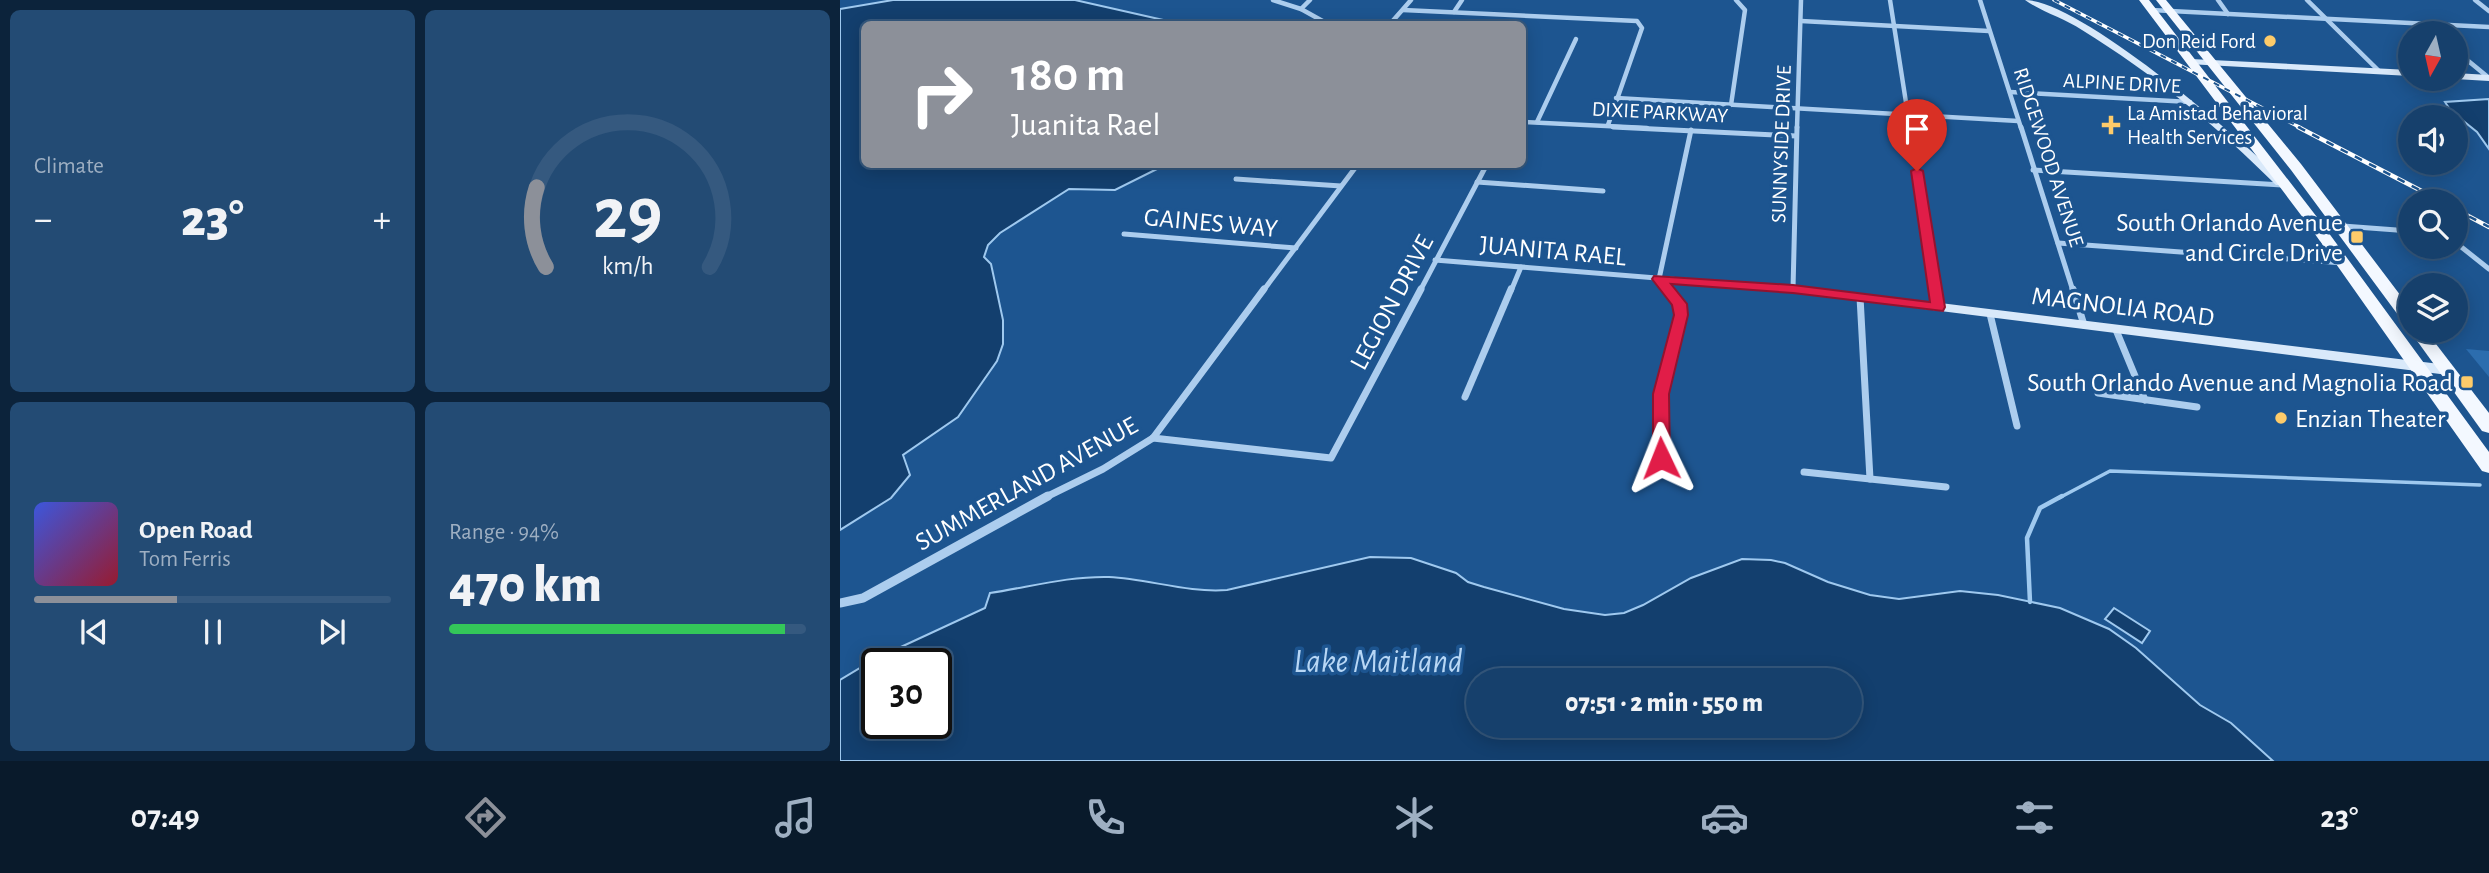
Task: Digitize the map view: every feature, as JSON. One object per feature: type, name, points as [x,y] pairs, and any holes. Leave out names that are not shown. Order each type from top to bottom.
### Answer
[{"type":"main road","points":[[2144,0],[2245,129],[2489,466]]},
{"type":"main road","points":[[2161,0],[2296,167],[2398,303]]},
{"type":"main road","points":[[2245,129],[2265,141],[2296,167]]},
{"type":"main road","points":[[2343,263],[2358,268],[2385,286]]},
{"type":"main road","points":[[2427,343],[2489,425]]},
{"type":"street","points":[[1273,0],[1301,9],[1323,21]]},
{"type":"street","points":[[1301,9],[1310,0]]},
{"type":"street","points":[[1393,21],[1411,0]]},
{"type":"street","points":[[1454,12],[1462,0]]},
{"type":"street","points":[[1731,105],[1745,10],[1736,0]]},
{"type":"street","name":"SUNNYSIDE DRIVE","points":[[1793,289],[1801,0]]},
{"type":"street","points":[[1891,0],[1915,158]]},
{"type":"street","name":"RIDGEWOOD AVENUE","points":[[1980,0],[2084,325]]},
{"type":"street","points":[[2029,0],[2085,25],[2190,102],[2244,147],[2299,202]]},
{"type":"street","points":[[2218,0],[2228,14]]},
{"type":"street","points":[[2307,0],[2379,71]]},
{"type":"street","points":[[2474,0],[2489,11]]},
{"type":"street","points":[[1403,10],[1637,21],[1642,28],[1608,125]]},
{"type":"street","points":[[2151,10],[2398,23]]},
{"type":"street","points":[[1801,21],[1989,31]]},
{"type":"street","points":[[2468,26],[2489,27]]},
{"type":"street","points":[[1537,122],[1576,40]]},
{"type":"street","points":[[2468,61],[2489,78]]},
{"type":"street","points":[[2191,62],[2398,72]]},
{"type":"street","points":[[2468,77],[2489,78]]},
{"type":"street","name":"ALPINE DRIVE","points":[[2010,92],[2190,102]]},
{"type":"street","points":[[1616,99],[2018,121]]},
{"type":"street","points":[[2190,102],[2245,129]]},
{"type":"street","name":"DIXIE PARKWAY","points":[[1526,122],[1796,136]]},
{"type":"street","points":[[1661,458],[1661,394],[1681,315],[1680,304],[1659,279],[1691,130]]},
{"type":"street","name":"SUMMERLAND AVENUE","points":[[840,603],[863,598],[1034,503],[1103,469],[1153,438],[1354,168]]},
{"type":"street","name":"LEGION DRIVE","points":[[1153,438],[1331,458],[1485,168]]},
{"type":"street","points":[[2033,170],[2282,185]]},
{"type":"street","points":[[1917,171],[1938,307]]},
{"type":"street","points":[[1236,179],[1341,186]]},
{"type":"street","points":[[1477,182],[1603,191]]},
{"type":"street","points":[[2315,224],[2398,230]]},
{"type":"street","name":"GAINES WAY","points":[[1124,234],[1296,248]]},
{"type":"street","points":[[2058,243],[2208,254]]},
{"type":"street","points":[[2468,252],[2489,269]]},
{"type":"street","points":[[2262,257],[2343,263]]},
{"type":"street","name":"JUANITA RAEL","points":[[1435,260],[1793,289]]},
{"type":"street","points":[[1465,397],[1521,267]]},
{"type":"street","name":"MAGNOLIA ROAD","points":[[1793,289],[2448,370]]},
{"type":"street","points":[[1860,297],[1870,479]]},
{"type":"street","points":[[1990,314],[2017,426]]},
{"type":"street","points":[[2116,330],[2145,400]]},
{"type":"street","points":[[2098,393],[2197,407]]},
{"type":"street","points":[[1804,472],[1946,487]]},
{"type":"water","points":[[893,0],[1075,0],[1168,21],[861,21],[861,168],[1159,168],[1115,190],[1069,189],[1000,233],[988,245],[984,257],[991,264],[1003,320],[1003,344],[997,361],[958,417],[903,455],[910,475],[891,498],[840,530],[840,9]]},
{"type":"water","points":[[2489,99],[2489,149],[2468,125],[2468,105],[2447,105],[2445,102]]},
{"type":"water","name":"Lake Maitland","points":[[1370,557],[1411,558],[1456,573],[1468,582],[1484,587],[1564,609],[1605,615],[1624,613],[1691,578],[1742,559],[1785,563],[1828,582],[1870,595],[1899,599],[1960,591],[1998,595],[2060,608],[2109,629],[2136,648],[2200,705],[2231,723],[2273,761],[840,761],[840,680],[861,667],[861,739],[952,739],[952,648],[899,648],[985,608],[990,593],[1094,577],[1124,578],[1227,590]]},
{"type":"water","points":[[2114,608],[2150,631],[2142,643],[2105,619]]},
{"type":"building","points":[[2466,349],[2489,351],[2489,377]]},
{"type":"waterway","points":[[2059,498],[2110,471],[2480,485]]},
{"type":"waterway","points":[[2030,602],[2027,538],[2040,508],[2062,496]]},
{"type":"railway","points":[[2054,0],[2301,128]]},
{"type":"railway","points":[[2298,127],[2418,189]]},
{"type":"railway","points":[[2468,216],[2489,227]]},
{"type":"place","name":"Don Reid Ford","points":[[2270,41]]},
{"type":"place","name":"La Amistad Behavioral Health Services","points":[[2111,125]]},
{"type":"place","name":"South Orlando Avenue and Circle Drive","points":[[2357,237]]},
{"type":"place","name":"South Orlando Avenue and Magnolia Road","points":[[2467,382]]},
{"type":"place","name":"Enzian Theater","points":[[2281,418]]},
{"type":"route","points":[[1661,458],[1661,394],[1681,315],[1680,304],[1659,279],[1793,289],[1938,307],[1917,171]]}]
